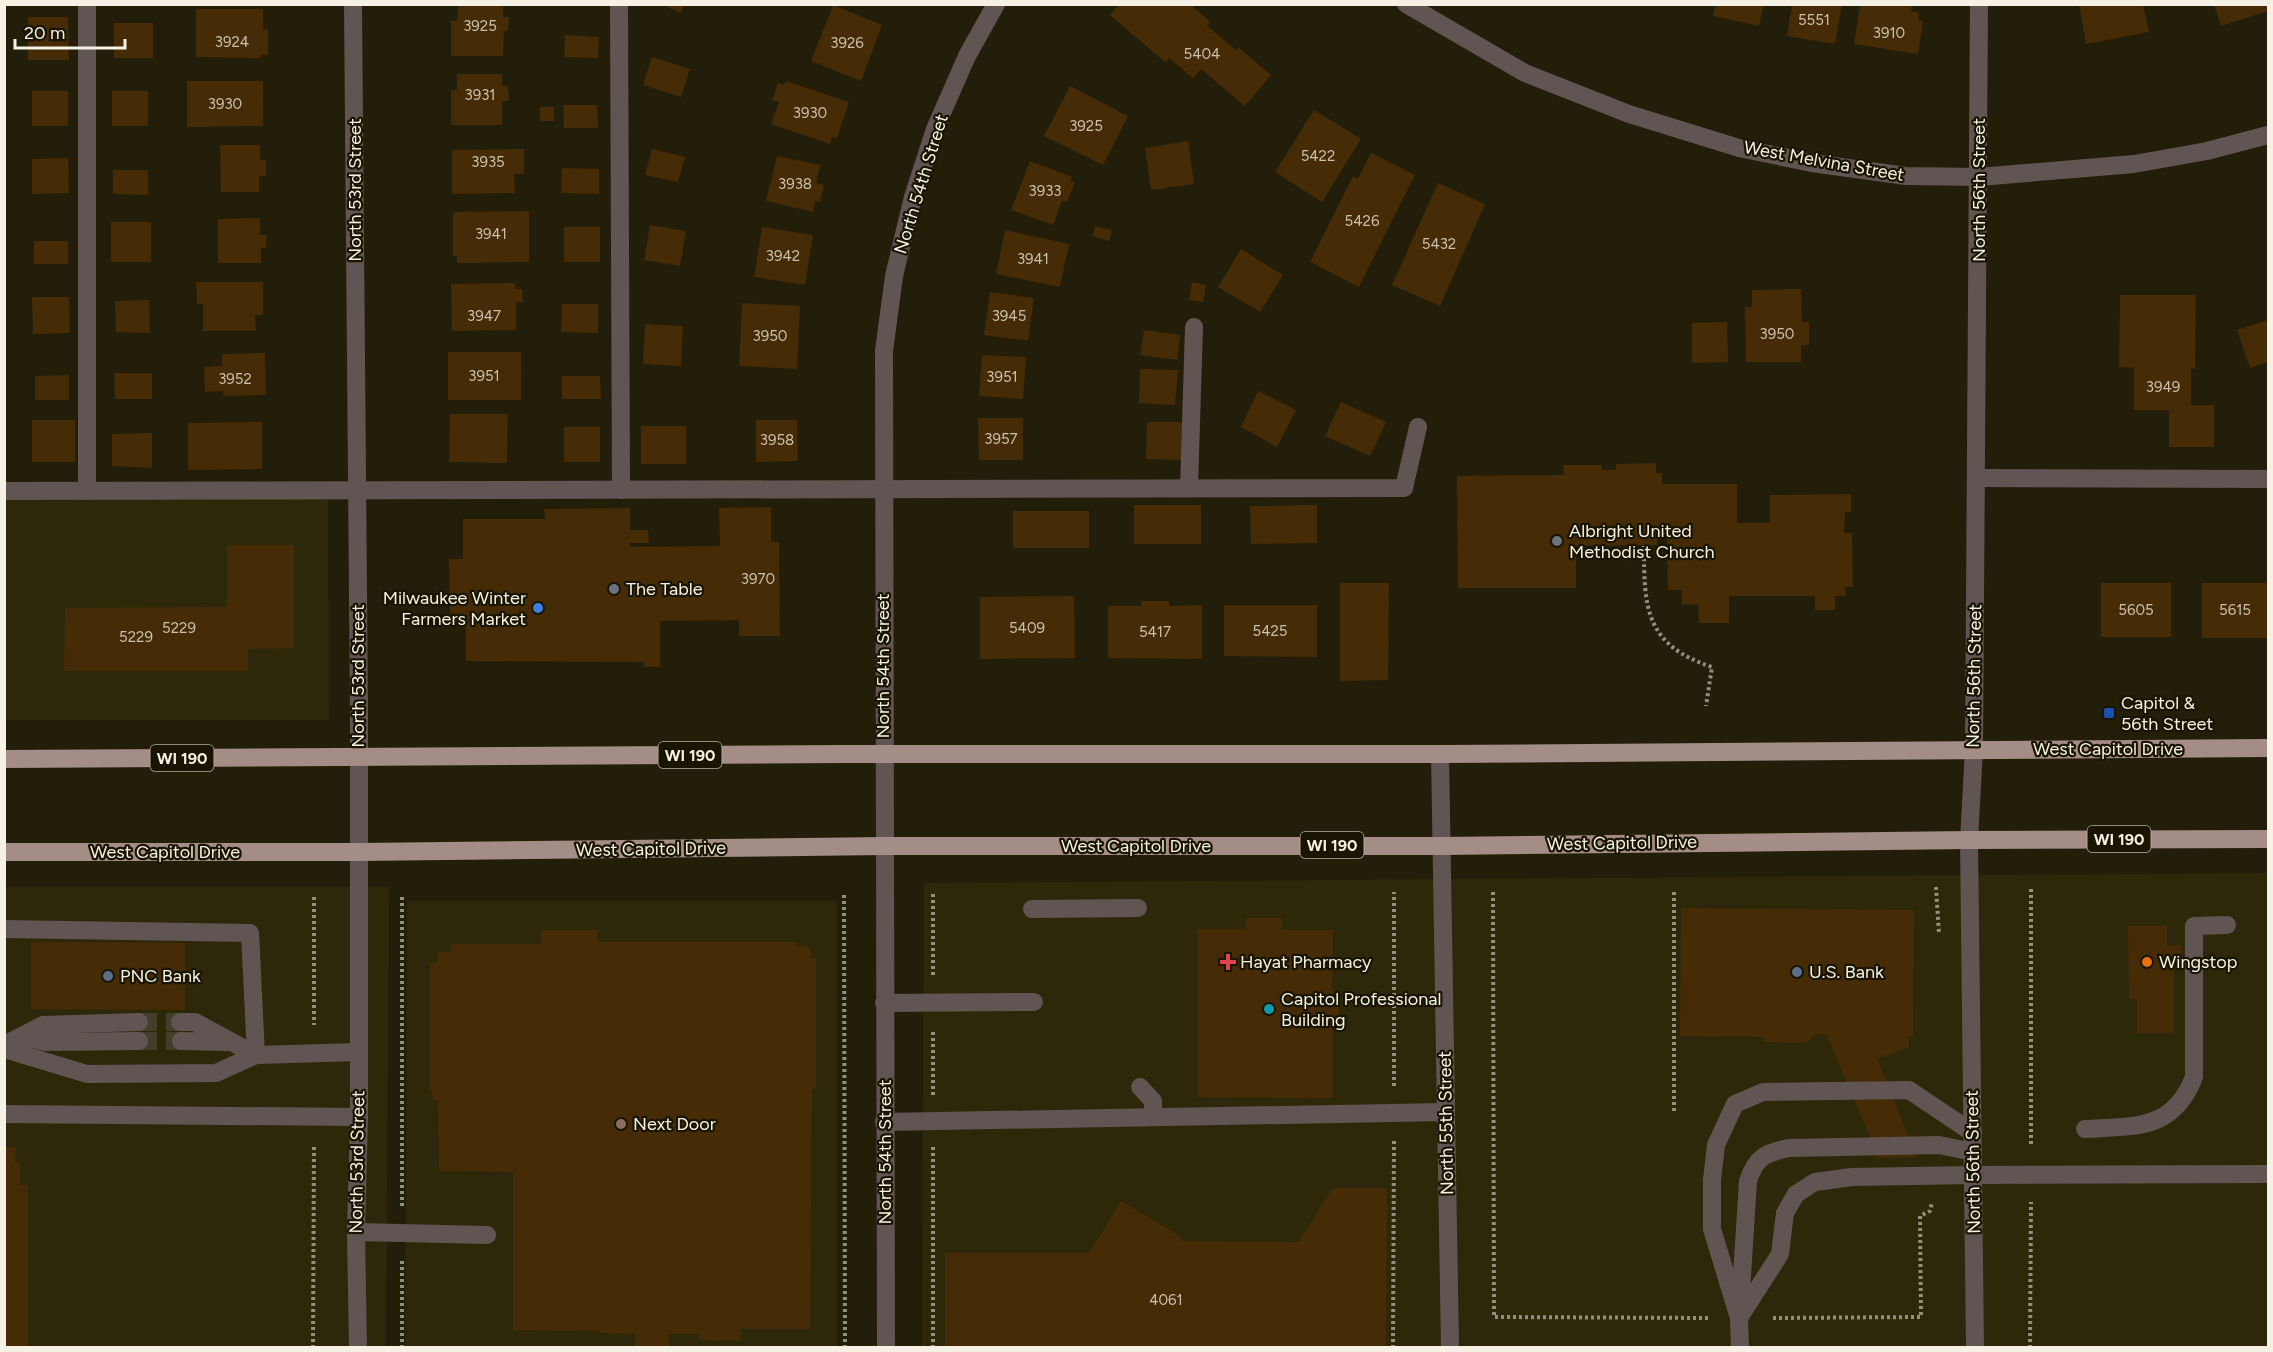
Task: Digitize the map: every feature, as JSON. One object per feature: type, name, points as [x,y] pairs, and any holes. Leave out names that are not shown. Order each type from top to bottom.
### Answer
[{"type":"main road","name":"West Capitol Drive","points":[[4,759],[883,754],[1440,754],[2268,748]]},
{"type":"main road","name":"West Capitol Drive","points":[[4,852],[358,852],[885,846],[1441,846],[2268,839]]},
{"type":"street","points":[[87,4],[87,491]]},
{"type":"street","name":"North 53rd Street","points":[[353,4],[359,757],[359,1117],[356,1232],[358,1347]]},
{"type":"street","points":[[619,4],[621,490]]},
{"type":"street","name":"North 54th Street","points":[[886,1347],[883,754],[884,351],[894,276],[913,197],[935,129],[967,56],[996,4]]},
{"type":"street","name":"West Melvina Street","points":[[1406,4],[1525,73],[1629,114],[1739,148],[1812,163],[1906,176],[1979,177],[2134,164],[2207,151],[2268,135]]},
{"type":"street","name":"North 56th Street","points":[[1975,1347],[1969,840],[1974,749],[1979,4]]},
{"type":"street","points":[[1189,488],[1194,327]]},
{"type":"street","points":[[4,491],[1404,488],[1418,427]]},
{"type":"street","points":[[1976,478],[2268,479]]},
{"type":"street","name":"North 55th Street","points":[[1440,754],[1450,1347]]},
{"type":"street","points":[[1032,909],[1138,908]]},
{"type":"street","points":[[2085,1129],[2133,1126],[2154,1122],[2175,1109],[2187,1097],[2194,1077],[2194,926],[2227,925]]},
{"type":"street","points":[[4,929],[250,933],[256,1055]]},
{"type":"street","points":[[884,1003],[1034,1002]]},
{"type":"street","points":[[4,1047],[43,1025],[139,1022]]},
{"type":"street","points":[[180,1022],[195,1022],[256,1055]]},
{"type":"street","points":[[23,1037],[45,1042],[139,1041]]},
{"type":"street","points":[[181,1041],[229,1042]]},
{"type":"street","points":[[4,1047],[87,1074],[216,1073],[256,1055],[358,1052]]},
{"type":"street","points":[[1140,1087],[1153,1101],[1153,1117]]},
{"type":"street","points":[[1739,1318],[1712,1229],[1712,1180],[1716,1145],[1735,1104],[1763,1092],[1909,1090],[1973,1133]]},
{"type":"street","points":[[884,1122],[1446,1112]]},
{"type":"street","points":[[4,1114],[359,1117]]},
{"type":"street","points":[[1740,1347],[1739,1318],[1748,1181],[1754,1164],[1770,1152],[1789,1148],[1939,1145],[1973,1152]]},
{"type":"street","points":[[1739,1318],[1780,1254],[1785,1213],[1796,1194],[1815,1182],[1852,1177],[2268,1174]]},
{"type":"street","points":[[356,1232],[487,1235]]},
{"type":"path","points":[[1644,546],[1644,590],[1651,618],[1665,642],[1689,659],[1712,667],[1706,706]]},
{"type":"path","points":[[2030,1347],[2031,889]]},
{"type":"path","points":[[1674,890],[1674,1111]]},
{"type":"path","points":[[1493,892],[1494,1317],[1921,1317],[1920,1216],[1930,1211]]},
{"type":"path","points":[[844,895],[845,1347]]},
{"type":"path","points":[[402,897],[402,1347]]},
{"type":"shaded area","points":[[5,490],[328,493],[329,720],[5,720]]},
{"type":"shaded area","points":[[2268,873],[2268,1347],[922,1348],[924,883]]},
{"type":"shaded area","points":[[4,887],[389,887],[386,1347],[5,1347]]},
{"type":"shaded area","name":"Next Door","points":[[407,901],[837,901],[837,1347],[405,1348]]},
{"type":"building","points":[[503,4],[503,17],[509,17],[508,31],[504,31],[503,56],[451,56],[451,21],[457,21],[458,5]]},
{"type":"building","points":[[661,4],[684,4],[681,13]]},
{"type":"building","points":[[1119,4],[1190,4],[1210,22],[1207,26],[1236,50],[1238,47],[1271,75],[1245,106],[1201,69],[1193,78],[1169,58],[1166,63],[1110,15]]},
{"type":"building","points":[[1716,4],[1764,4],[1759,26],[1713,16]]},
{"type":"building","points":[[1792,4],[1842,4],[1835,44],[1787,36]]},
{"type":"building","points":[[1860,4],[1912,4],[1911,11],[1919,13],[1918,20],[1923,21],[1918,54],[1854,44]]},
{"type":"building","points":[[2079,4],[2143,4],[2149,32],[2086,44]]},
{"type":"building","points":[[2214,4],[2268,4],[2268,11],[2221,26]]},
{"type":"building","points":[[833,5],[882,25],[861,81],[811,61]]},
{"type":"building","points":[[196,9],[263,9],[263,30],[268,29],[268,55],[261,55],[261,58],[196,57]]},
{"type":"building","points":[[28,17],[68,17],[69,60],[28,60]]},
{"type":"building","points":[[114,23],[153,23],[153,58],[114,58]]},
{"type":"building","points":[[565,35],[599,37],[598,58],[564,57]]},
{"type":"building","points":[[652,57],[690,69],[681,97],[643,85]]},
{"type":"building","points":[[457,74],[502,74],[502,86],[508,86],[509,101],[502,101],[502,125],[451,125],[451,90],[457,90]]},
{"type":"building","points":[[187,81],[263,81],[263,126],[187,127]]},
{"type":"building","points":[[786,81],[849,102],[837,138],[832,137],[830,144],[771,124],[779,102],[772,100],[778,83],[784,85]]},
{"type":"building","points":[[1070,86],[1128,116],[1103,165],[1044,136]]},
{"type":"building","points":[[32,91],[68,91],[68,126],[32,126]]},
{"type":"building","points":[[112,91],[148,91],[148,126],[112,126]]},
{"type":"building","points":[[563,105],[597,105],[598,128],[564,128]]},
{"type":"building","points":[[540,107],[554,107],[554,121],[540,121]]},
{"type":"building","points":[[1314,110],[1361,139],[1322,202],[1275,172]]},
{"type":"building","points":[[1188,141],[1194,184],[1151,190],[1145,148]]},
{"type":"building","points":[[220,145],[260,145],[260,160],[266,160],[266,176],[259,176],[259,192],[221,192]]},
{"type":"building","points":[[524,149],[524,174],[514,174],[515,193],[452,194],[452,150]]},
{"type":"building","points":[[652,149],[685,157],[678,182],[645,175]]},
{"type":"building","points":[[1371,153],[1415,175],[1359,287],[1310,262],[1353,176],[1358,179]]},
{"type":"building","points":[[777,156],[820,165],[816,183],[824,185],[820,202],[815,201],[813,212],[766,201]]},
{"type":"building","points":[[68,158],[69,193],[32,194],[32,159]]},
{"type":"building","points":[[1030,161],[1072,177],[1070,181],[1075,182],[1067,202],[1062,201],[1053,225],[1011,210]]},
{"type":"building","points":[[562,168],[599,169],[599,194],[561,193]]},
{"type":"building","points":[[113,170],[148,170],[148,195],[113,194]]},
{"type":"building","points":[[1438,183],[1485,204],[1440,306],[1392,285]]},
{"type":"building","points":[[529,211],[529,262],[457,263],[457,256],[453,256],[453,212]]},
{"type":"building","points":[[260,218],[260,235],[267,235],[266,248],[261,248],[261,263],[218,263],[218,219]]},
{"type":"building","points":[[111,222],[151,222],[151,262],[111,262]]},
{"type":"building","points":[[650,225],[686,231],[680,266],[644,260]]},
{"type":"building","points":[[1095,226],[1112,230],[1109,241],[1093,236]]},
{"type":"building","points":[[564,227],[600,227],[600,262],[564,262]]},
{"type":"building","points":[[762,227],[813,235],[805,285],[754,277]]},
{"type":"building","points":[[1005,230],[1069,244],[1060,287],[996,274]]},
{"type":"building","points":[[34,241],[68,241],[68,264],[34,264]]},
{"type":"building","points":[[1241,249],[1283,275],[1260,312],[1218,287]]},
{"type":"building","points":[[196,282],[263,282],[263,315],[255,315],[256,331],[203,331],[203,304],[197,304]]},
{"type":"building","points":[[1192,282],[1206,285],[1203,302],[1189,300]]},
{"type":"building","points":[[515,283],[515,289],[522,289],[523,302],[516,302],[516,330],[452,331],[451,284]]},
{"type":"building","points":[[1801,289],[1802,322],[1809,322],[1809,345],[1801,345],[1801,362],[1746,362],[1745,307],[1752,307],[1752,290]]},
{"type":"building","points":[[990,292],[1034,298],[1028,341],[984,335]]},
{"type":"building","points":[[2120,295],[2196,295],[2195,369],[2191,368],[2191,405],[2214,405],[2214,447],[2169,447],[2169,410],[2134,410],[2134,368],[2119,367]]},
{"type":"building","points":[[32,297],[69,297],[70,333],[33,334]]},
{"type":"building","points":[[149,300],[150,333],[116,332],[115,301]]},
{"type":"building","points":[[742,303],[800,306],[797,369],[739,366]]},
{"type":"building","points":[[562,304],[598,304],[598,333],[561,332]]},
{"type":"building","points":[[2268,320],[2268,362],[2250,368],[2237,330]]},
{"type":"building","points":[[1727,322],[1728,362],[1692,363],[1692,323]]},
{"type":"building","points":[[645,324],[683,326],[681,366],[643,364]]},
{"type":"building","points":[[1144,330],[1180,335],[1177,360],[1140,355]]},
{"type":"building","points":[[448,352],[521,352],[521,400],[448,400]]},
{"type":"building","points":[[265,353],[266,395],[223,396],[224,391],[205,392],[204,367],[222,366],[222,354]]},
{"type":"building","points":[[982,355],[1026,357],[1023,399],[979,396]]},
{"type":"building","points":[[1140,369],[1178,370],[1175,405],[1139,403]]},
{"type":"building","points":[[114,373],[152,373],[152,399],[115,399]]},
{"type":"building","points":[[69,375],[69,400],[35,400],[35,376]]},
{"type":"building","points":[[562,376],[600,376],[601,399],[562,399]]},
{"type":"building","points":[[1258,391],[1296,410],[1277,447],[1241,427]]},
{"type":"building","points":[[1341,402],[1386,422],[1370,456],[1325,436]]},
{"type":"building","points":[[450,414],[508,414],[507,463],[449,462]]},
{"type":"building","points":[[978,418],[1023,418],[1023,460],[979,460]]},
{"type":"building","points":[[32,420],[75,420],[75,462],[32,462]]},
{"type":"building","points":[[756,420],[797,420],[798,461],[756,462]]},
{"type":"building","points":[[262,422],[262,469],[188,470],[188,423]]},
{"type":"building","points":[[1147,422],[1182,422],[1181,460],[1146,459]]},
{"type":"building","points":[[641,426],[686,426],[686,464],[641,464]]},
{"type":"building","points":[[564,427],[600,427],[600,462],[564,462]]},
{"type":"building","points":[[152,433],[152,468],[112,466],[112,434]]},
{"type":"building","name":"Albright United Methodist Church","points":[[1656,463],[1656,473],[1662,473],[1662,484],[1737,484],[1737,523],[1770,523],[1770,495],[1851,494],[1851,512],[1845,512],[1844,533],[1852,533],[1853,587],[1845,587],[1846,596],[1835,596],[1835,610],[1815,610],[1815,596],[1729,596],[1729,623],[1699,623],[1698,604],[1682,605],[1682,590],[1668,590],[1667,537],[1657,537],[1657,545],[1576,546],[1576,588],[1458,588],[1457,476],[1564,475],[1563,465],[1602,465],[1602,470],[1616,470],[1616,464]]},
{"type":"building","points":[[1134,505],[1201,505],[1201,544],[1134,544]]},
{"type":"building","points":[[1317,505],[1317,543],[1251,544],[1250,506]]},
{"type":"building","name":"The Table","points":[[771,507],[771,542],[779,542],[780,636],[739,636],[739,620],[660,621],[660,667],[644,667],[644,662],[466,661],[466,622],[450,622],[449,559],[463,559],[463,519],[545,519],[544,509],[630,508],[630,530],[648,530],[649,543],[630,543],[630,547],[720,546],[719,508]]},
{"type":"building","points":[[1013,511],[1089,511],[1089,548],[1013,548]]},
{"type":"building","points":[[227,545],[294,545],[294,648],[248,649],[248,671],[64,671],[65,608],[227,607]]},
{"type":"building","points":[[1340,583],[1389,583],[1388,680],[1340,681]]},
{"type":"building","points":[[2101,583],[2171,583],[2171,637],[2101,637]]},
{"type":"building","points":[[2202,583],[2268,583],[2268,638],[2202,638]]},
{"type":"building","points":[[1074,596],[1075,658],[980,659],[980,597]]},
{"type":"building","points":[[1141,601],[1169,601],[1169,606],[1202,605],[1202,659],[1108,658],[1108,606],[1141,606]]},
{"type":"building","points":[[1224,605],[1317,605],[1317,657],[1224,656]]},
{"type":"building","name":"U.S. Bank","points":[[1681,908],[1914,910],[1913,1036],[1909,1036],[1909,1047],[1877,1059],[1917,1157],[1879,1158],[1826,1034],[1814,1035],[1807,1043],[1766,1042],[1762,1037],[1680,1036]]},
{"type":"building","name":"Capitol Professional Building","points":[[1246,918],[1282,918],[1282,930],[1333,930],[1332,1002],[1339,1002],[1339,1017],[1333,1017],[1333,1098],[1198,1097],[1198,929],[1246,929]]},
{"type":"building","points":[[2128,926],[2167,926],[2167,946],[2181,945],[2181,964],[2174,964],[2174,1033],[2137,1033],[2137,999],[2129,999]]},
{"type":"building","name":"Next Door","points":[[542,930],[597,930],[598,942],[795,942],[797,946],[810,947],[811,958],[816,958],[816,1089],[812,1089],[810,1329],[740,1329],[741,1341],[700,1340],[698,1334],[669,1334],[669,1348],[635,1348],[635,1334],[601,1333],[600,1331],[513,1330],[513,1172],[439,1171],[438,1101],[433,1100],[430,1090],[430,963],[437,962],[438,952],[450,952],[451,944],[540,944]]},
{"type":"building","name":"PNC Bank","points":[[31,942],[185,943],[185,1010],[31,1009]]},
{"type":"building","points":[[4,1147],[16,1147],[15,1162],[20,1162],[20,1185],[28,1185],[28,1348],[4,1348]]},
{"type":"building","points":[[1333,1188],[1387,1188],[1386,1348],[945,1348],[945,1253],[1089,1253],[1121,1201],[1181,1237],[1182,1241],[1298,1242]]},
{"type":"tunnel","points":[[139,1022],[180,1022]]},
{"type":"tunnel","points":[[139,1041],[181,1041]]},
{"type":"place","name":"Albright United Methodist Church","points":[[1557,541]]},
{"type":"place","name":"The Table","points":[[614,589]]},
{"type":"place","name":"Milwaukee Winter Farmers Market","points":[[538,608]]},
{"type":"place","name":"Capitol & 56th Street","points":[[2109,713]]},
{"type":"place","name":"Hayat Pharmacy","points":[[1228,962]]},
{"type":"place","name":"Wingstop","points":[[2147,962]]},
{"type":"place","name":"U.S. Bank","points":[[1797,972]]},
{"type":"place","name":"PNC Bank","points":[[108,976]]},
{"type":"place","name":"Capitol Professional Building","points":[[1269,1009]]},
{"type":"place","name":"Next Door","points":[[621,1124]]}]
